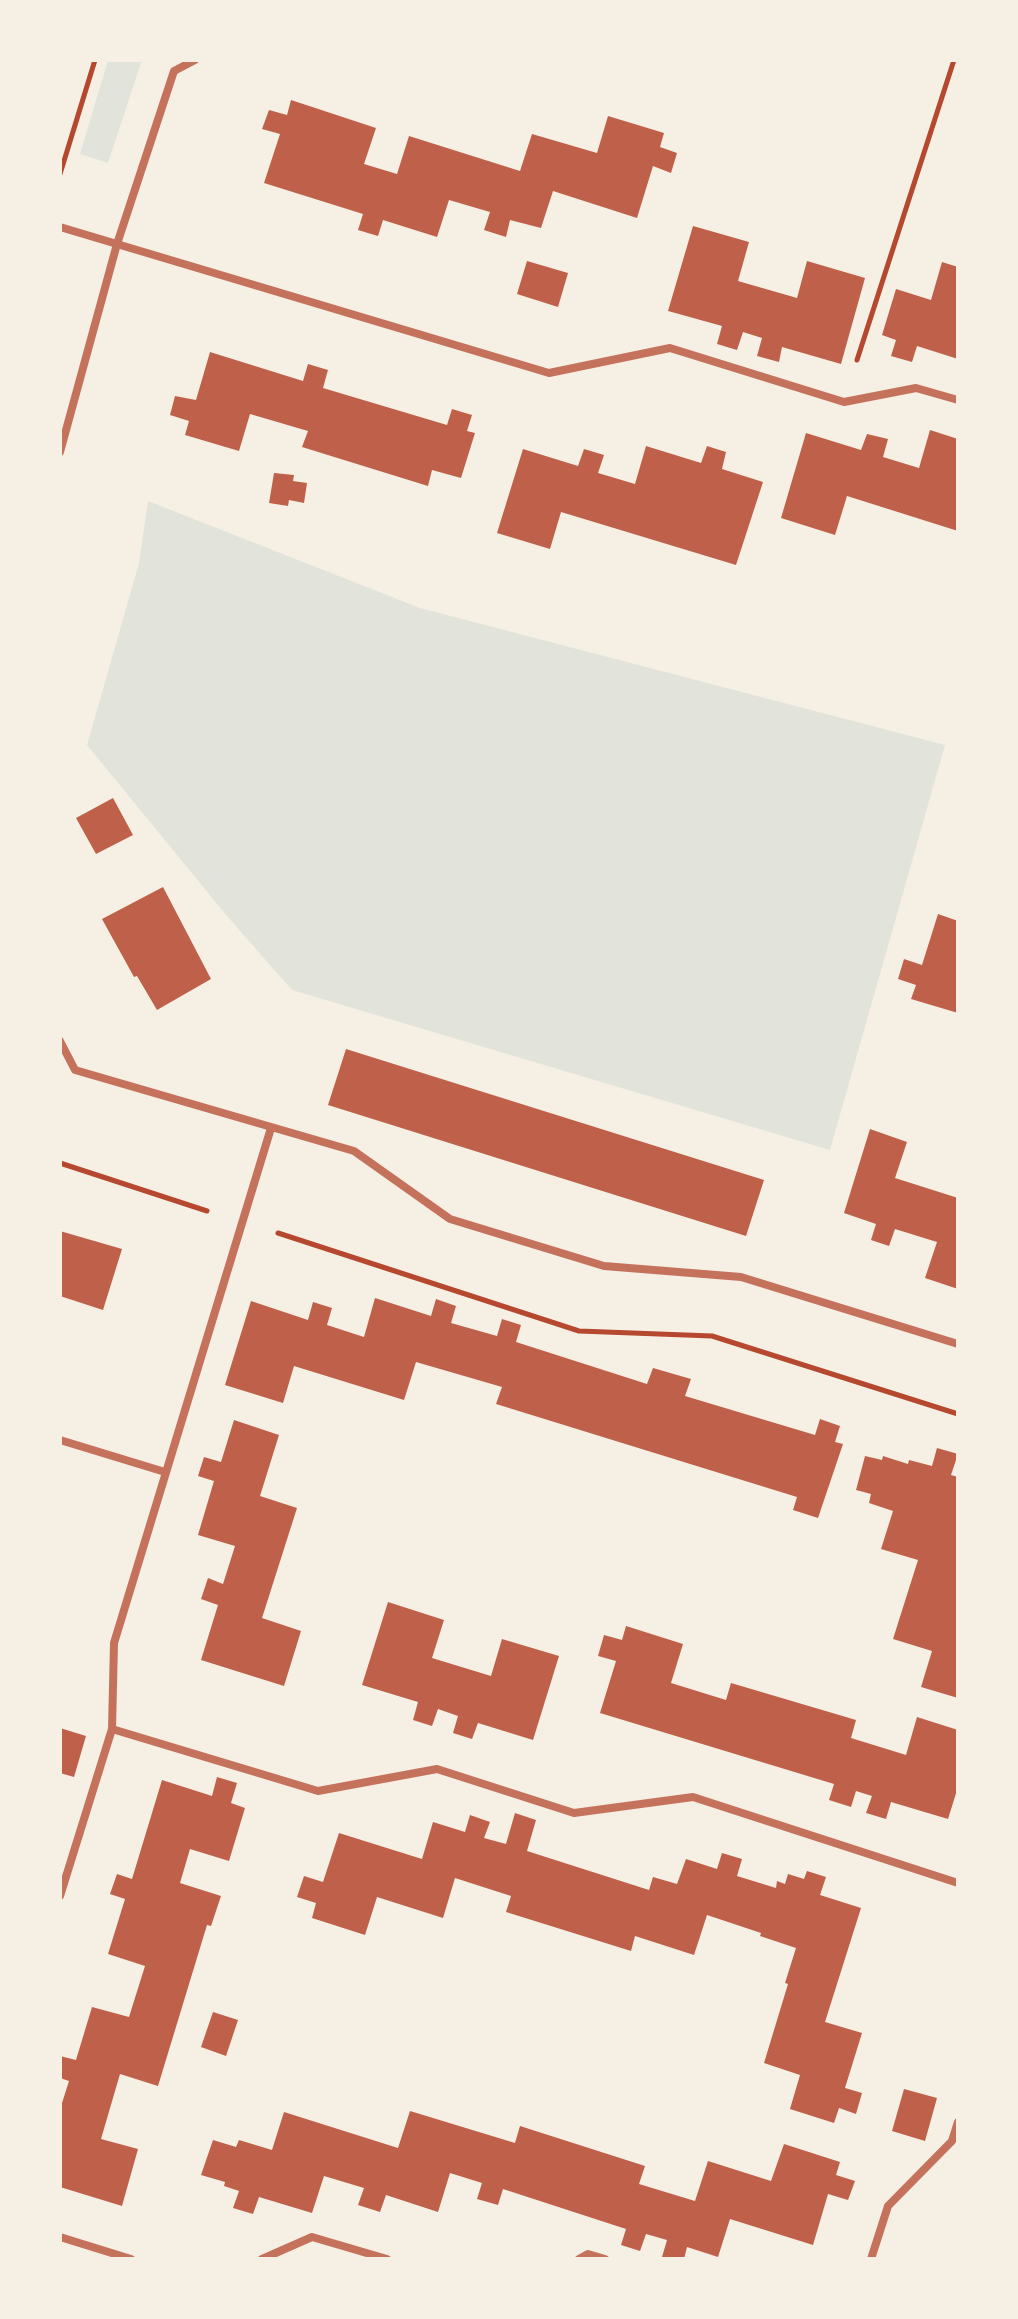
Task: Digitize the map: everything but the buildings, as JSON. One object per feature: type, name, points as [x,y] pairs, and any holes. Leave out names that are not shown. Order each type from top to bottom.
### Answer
[{"type":"street","points":[[60,452],[117,244],[174,71],[195,60]]},
{"type":"street","points":[[60,227],[549,373],[670,348],[844,402],[916,388],[958,400]]},
{"type":"street","points":[[60,1041],[75,1070],[354,1151],[450,1219],[604,1266],[741,1277],[958,1344]]},
{"type":"street","points":[[60,1896],[112,1729],[114,1643],[271,1128]]},
{"type":"street","points":[[60,1440],[165,1472]]},
{"type":"street","points":[[112,1729],[318,1791],[437,1769],[574,1813],[693,1797],[958,1883]]},
{"type":"street","points":[[871,2259],[888,2206],[952,2141],[958,2122]]},
{"type":"street","points":[[60,2237],[131,2259]]},
{"type":"street","points":[[262,2259],[312,2237],[387,2259]]},
{"type":"street","points":[[579,2259],[588,2254],[605,2259]]},
{"type":"path","points":[[60,174],[95,60]]},
{"type":"path","points":[[844,402],[954,60]]},
{"type":"path","points":[[60,1163],[579,1331],[712,1336],[958,1414]]},
{"type":"shaded area","points":[[108,60],[142,60],[108,163],[80,154]]},
{"type":"shaded area","points":[[148,501],[420,608],[945,745],[830,1150],[292,990],[87,745],[139,563]]}]
